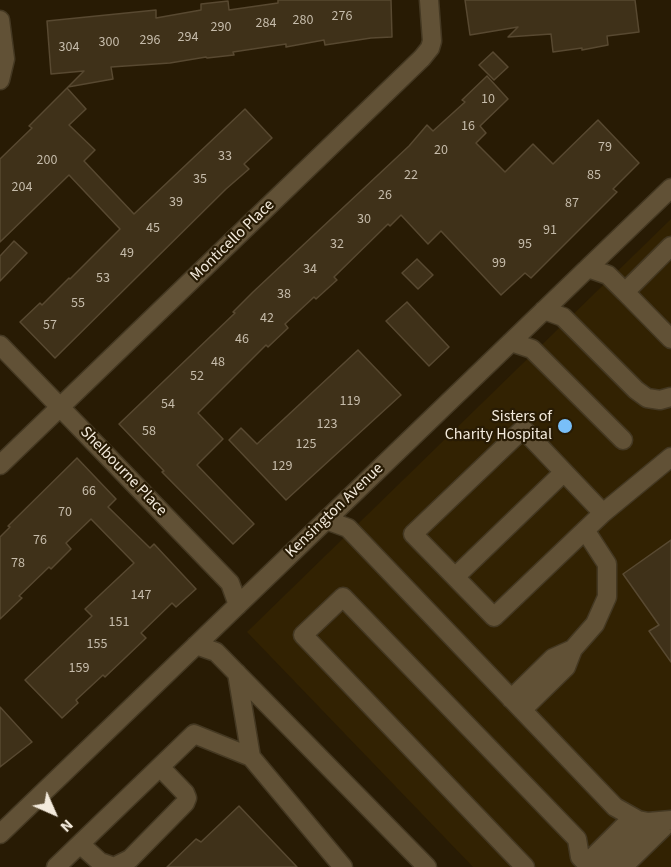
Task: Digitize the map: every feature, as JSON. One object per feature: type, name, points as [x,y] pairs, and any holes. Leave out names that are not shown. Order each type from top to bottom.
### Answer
[{"type":"street","name":"Monticello Place","points":[[0,465],[422,58],[430,48],[432,41],[429,0]]},
{"type":"street","points":[[0,20],[5,59],[0,80]]},
{"type":"street","name":"Kensington Avenue","points":[[0,834],[671,188]]},
{"type":"street","points":[[625,292],[671,246]]},
{"type":"street","points":[[588,268],[608,275],[671,339]]},
{"type":"street","points":[[544,310],[563,317],[636,390],[647,398],[660,400],[671,397]]},
{"type":"street","points":[[511,342],[532,349],[623,440]]},
{"type":"street","name":"Shelbourne Place","points":[[0,345],[230,583],[238,605]]},
{"type":"street","points":[[603,513],[523,429],[413,534],[494,617],[603,513],[671,457]]},
{"type":"street","points":[[455,577],[564,472]]},
{"type":"street","points":[[326,520],[348,528],[615,807],[640,820],[671,820]]},
{"type":"street","points":[[516,705],[553,658],[573,648],[595,624],[607,597],[607,564],[585,530]]},
{"type":"street","points":[[525,867],[303,635],[342,597],[577,839],[580,857],[590,867]]},
{"type":"street","points":[[196,645],[216,652],[427,867]]},
{"type":"street","points":[[237,673],[251,757]]},
{"type":"street","points":[[56,867],[194,734],[251,757],[343,867]]},
{"type":"street","points":[[80,844],[100,862],[114,867],[130,859],[185,803],[187,798],[160,767]]},
{"type":"street","points":[[594,867],[593,857],[640,820]]},
{"type":"street","points":[[601,867],[640,820]]},
{"type":"street","points":[[613,867],[627,863],[671,820]]},
{"type":"shaded area","name":"Sisters of Charity Hospital","points":[[671,219],[671,867],[473,867],[247,632]]},
{"type":"building","points":[[278,0],[391,0],[392,37],[325,45],[324,40],[286,47],[286,44],[233,52],[234,55],[111,67],[113,79],[68,87],[84,71],[51,74],[47,21],[156,10],[156,18],[201,10],[201,4],[228,1],[229,10],[278,3]]},
{"type":"building","points":[[465,0],[635,0],[639,32],[607,36],[608,45],[553,52],[551,34],[508,37],[518,27],[470,35]]},
{"type":"building","points":[[493,52],[508,67],[494,80],[479,65]]},
{"type":"building","points":[[487,76],[508,99],[480,126],[486,133],[476,143],[505,172],[533,144],[553,164],[598,120],[639,163],[613,189],[617,192],[531,278],[525,273],[501,295],[441,231],[428,244],[401,215],[390,226],[388,224],[334,277],[337,280],[316,299],[314,297],[285,324],[288,328],[268,347],[266,345],[198,413],[223,439],[197,465],[254,524],[233,544],[162,472],[164,471],[119,424],[235,313],[233,312],[253,292],[409,146],[427,125],[433,131],[465,102],[462,100]]},
{"type":"building","points":[[67,88],[86,109],[69,125],[95,150],[84,161],[134,214],[245,109],[272,138],[244,164],[249,169],[55,358],[20,322],[70,279],[120,229],[69,175],[0,242],[0,159],[32,128],[29,126]]},
{"type":"building","points":[[14,241],[27,253],[0,281],[0,256]]},
{"type":"building","points":[[417,259],[433,275],[418,289],[402,273]]},
{"type":"building","points":[[407,302],[449,347],[429,366],[386,321]]},
{"type":"building","points":[[358,350],[401,395],[286,500],[229,440],[241,428],[257,444]]},
{"type":"building","points":[[77,458],[116,499],[108,507],[150,548],[154,544],[196,589],[176,607],[172,603],[141,633],[146,638],[105,677],[103,675],[76,700],[78,703],[62,718],[25,680],[92,616],[85,609],[134,563],[91,519],[66,543],[71,549],[19,596],[22,598],[0,619],[0,537],[10,527],[8,526]]},
{"type":"building","points":[[671,540],[671,662],[649,631],[659,625],[623,574]]},
{"type":"building","points":[[0,707],[32,742],[0,767]]},
{"type":"building","points":[[239,806],[297,867],[167,867],[196,839],[201,842]]},
{"type":"place","name":"Sisters of Charity Hospital","points":[[565,426]]}]
